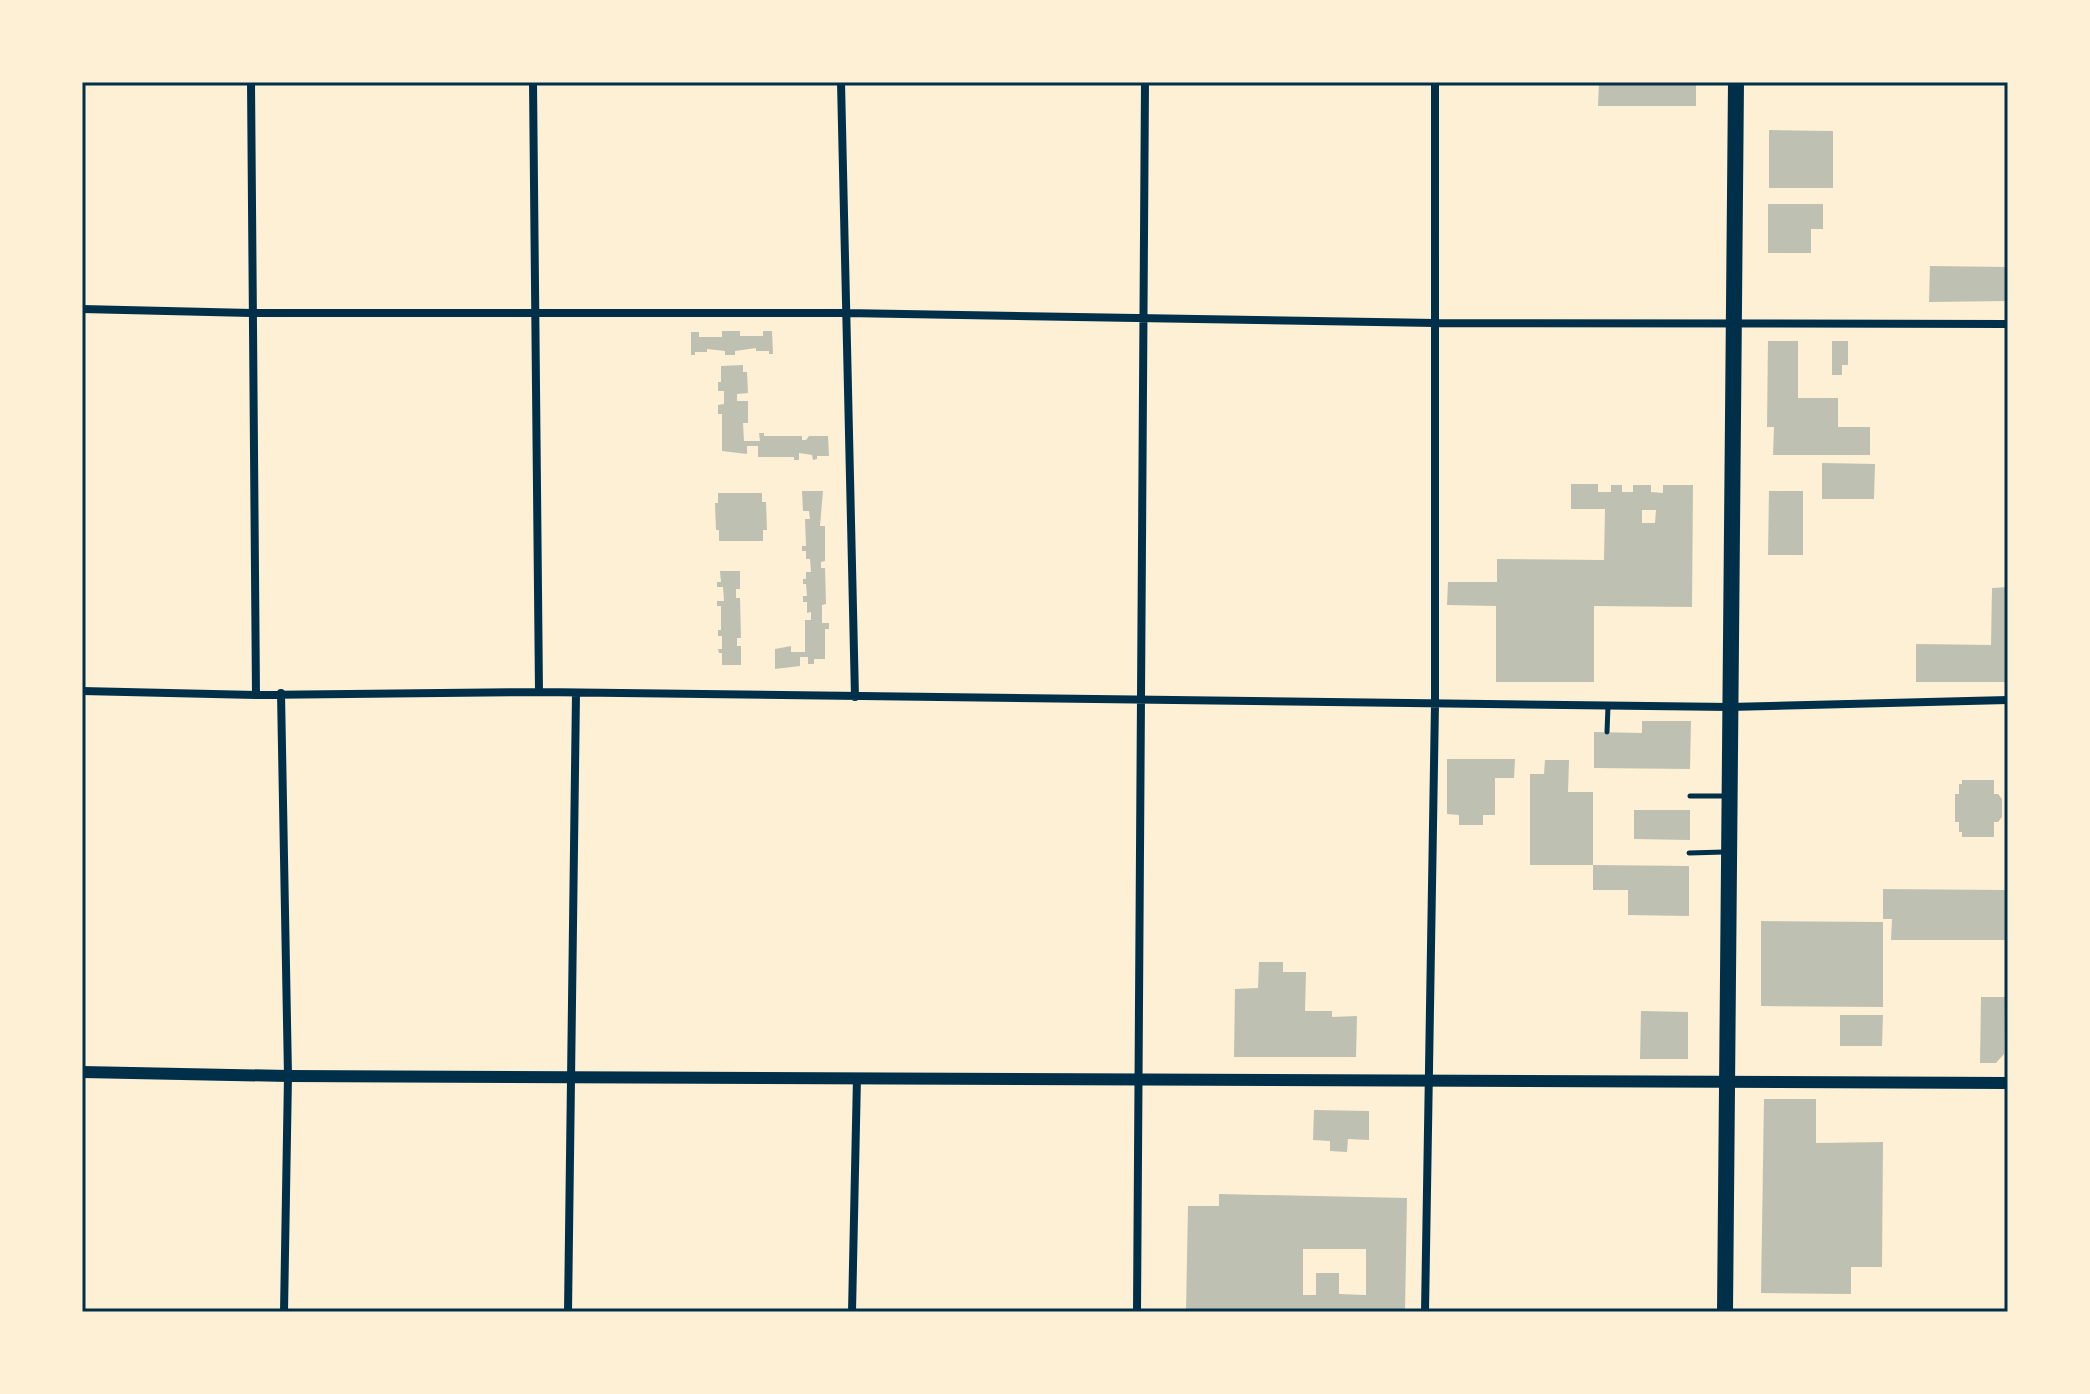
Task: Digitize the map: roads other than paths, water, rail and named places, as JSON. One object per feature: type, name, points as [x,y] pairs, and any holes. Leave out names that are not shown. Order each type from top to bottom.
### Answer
[{"type":"main road","points":[[1725,1312],[1736,82]]},
{"type":"street","points":[[251,82],[256,695]]},
{"type":"street","points":[[533,82],[539,692]]},
{"type":"street","points":[[841,82],[855,697]]},
{"type":"street","points":[[1137,1312],[1145,82]]},
{"type":"street","points":[[1425,1312],[1435,704],[1435,82]]},
{"type":"street","points":[[82,309],[251,313],[846,313],[1435,323],[2008,324]]},
{"type":"street","points":[[82,691],[256,695],[539,692],[1730,707],[2008,700]]},
{"type":"street","points":[[281,693],[288,1076],[284,1312]]},
{"type":"street","points":[[568,1312],[576,693]]},
{"type":"street","points":[[82,1072],[288,1076],[2008,1083]]},
{"type":"street","points":[[852,1312],[857,1077]]},
{"type":"lane","points":[[1607,732],[1608,706]]},
{"type":"lane","points":[[1690,796],[1729,796]]},
{"type":"lane","points":[[1689,853],[1729,852]]}]
